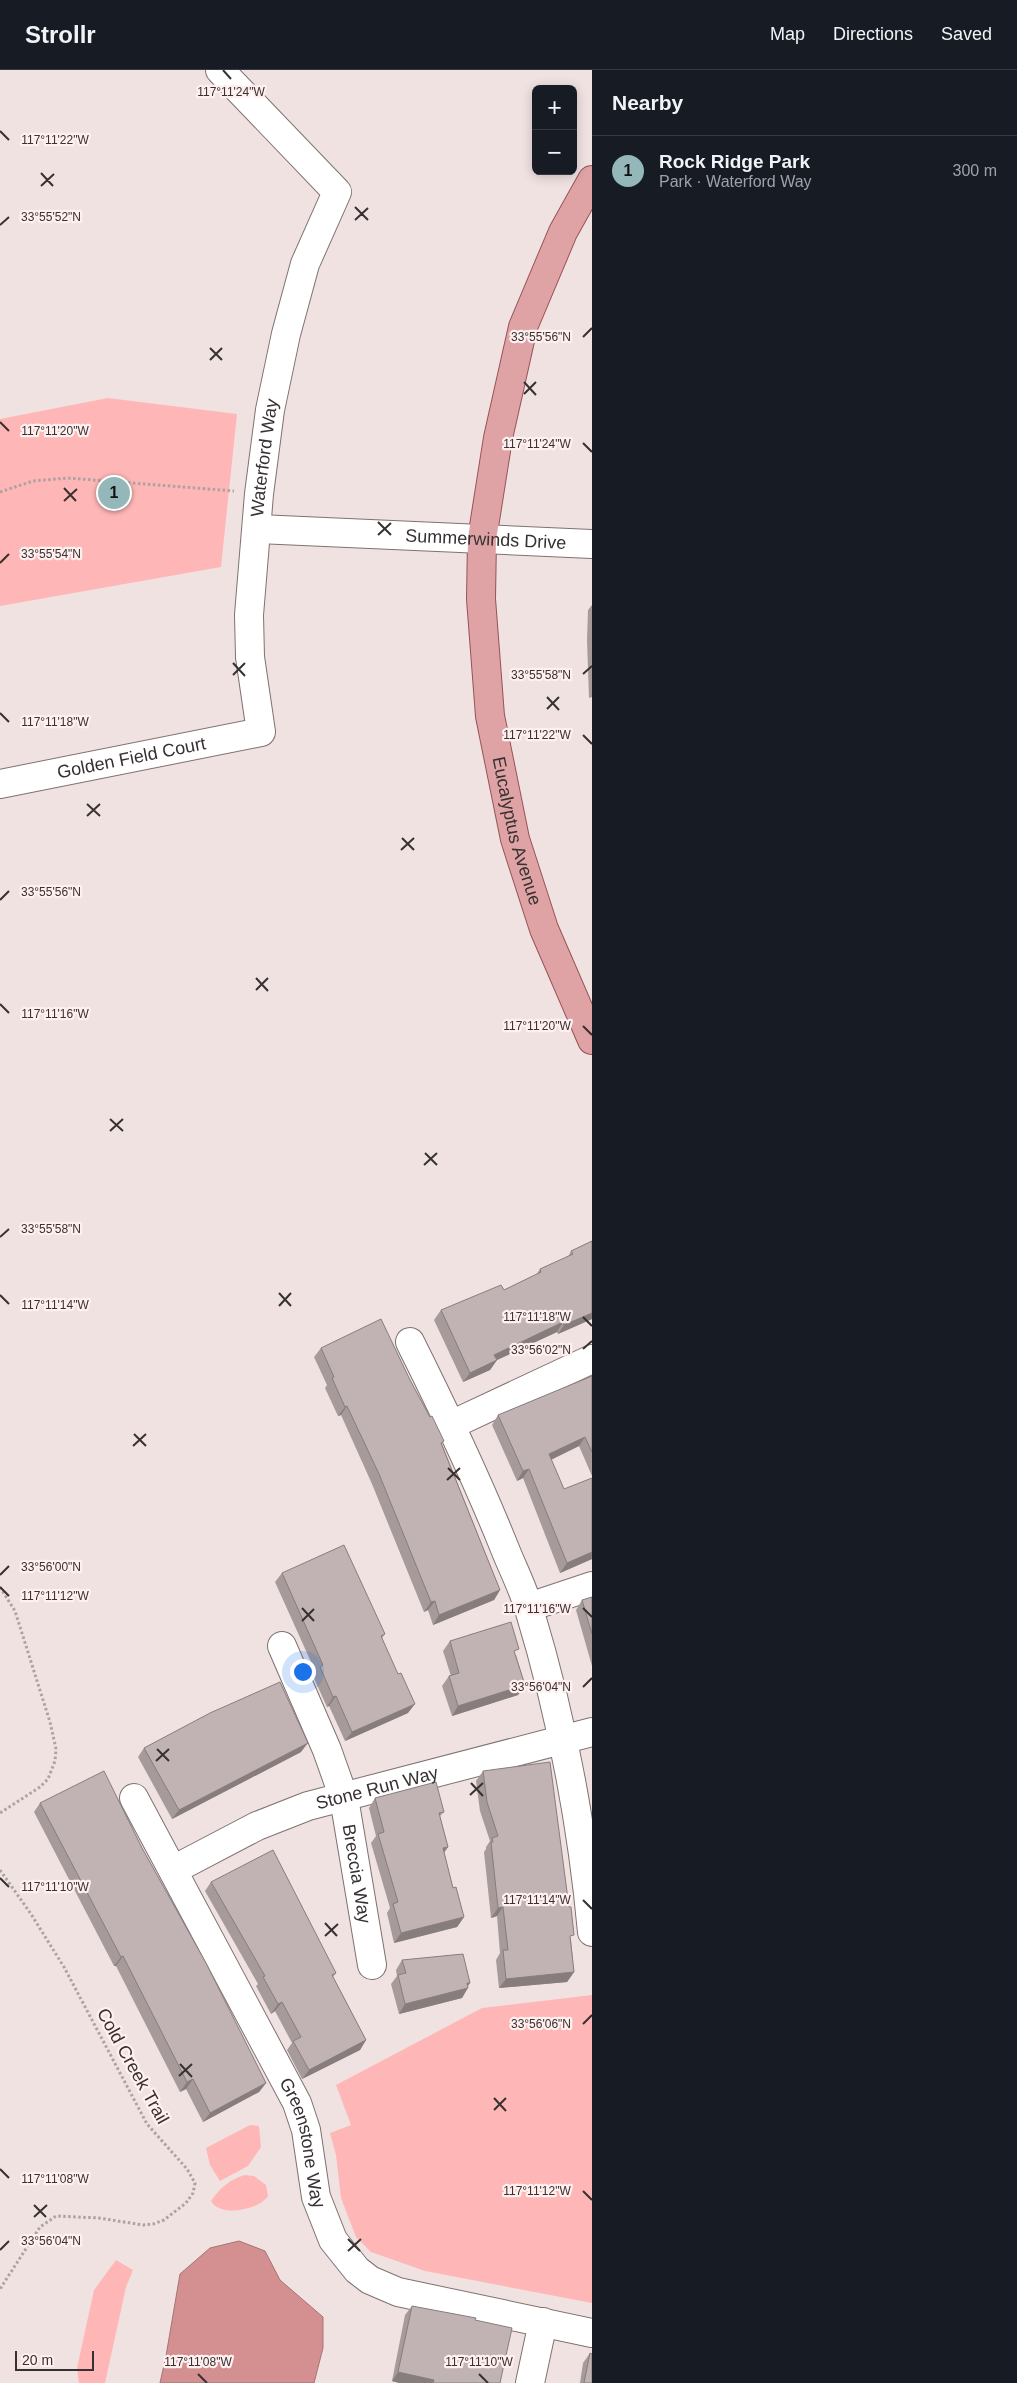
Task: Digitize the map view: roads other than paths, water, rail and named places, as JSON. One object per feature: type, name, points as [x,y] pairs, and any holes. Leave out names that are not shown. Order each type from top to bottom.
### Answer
[{"type":"main road","name":"Eucalyptus Avenue","points":[[592,180],[563,232],[523,328],[498,438],[482,539],[481,600],[490,716],[515,839],[544,929],[592,1040]]},
{"type":"street","name":"Waterford Way","points":[[220,70],[337,192],[306,264],[286,334],[270,410],[249,615],[250,657],[262,732]]},
{"type":"street","name":"Summerwinds Drive","points":[[258,529],[592,544]]},
{"type":"street","name":"Golden Field Court","points":[[0,784],[262,732]]},
{"type":"street","points":[[410,1342],[451,1424],[494,1520],[529,1607],[564,1740],[590,1879],[592,1932]]},
{"type":"street","points":[[451,1424],[592,1359]]},
{"type":"street","points":[[529,1607],[592,1586]]},
{"type":"street","name":"Breccia Way","points":[[282,1646],[327,1750],[344,1798],[372,1965]]},
{"type":"street","name":"Stone Run Way","points":[[173,1870],[257,1826],[308,1806],[592,1732]]},
{"type":"street","name":"Greenstone Way","points":[[134,1798],[297,2103],[306,2130],[319,2206],[333,2240],[344,2257],[370,2280],[398,2292],[592,2333]]},
{"type":"street","points":[[530,2383],[543,2322]]},
{"type":"place","name":"Rock Ridge Park","points":[[114,493]]}]
